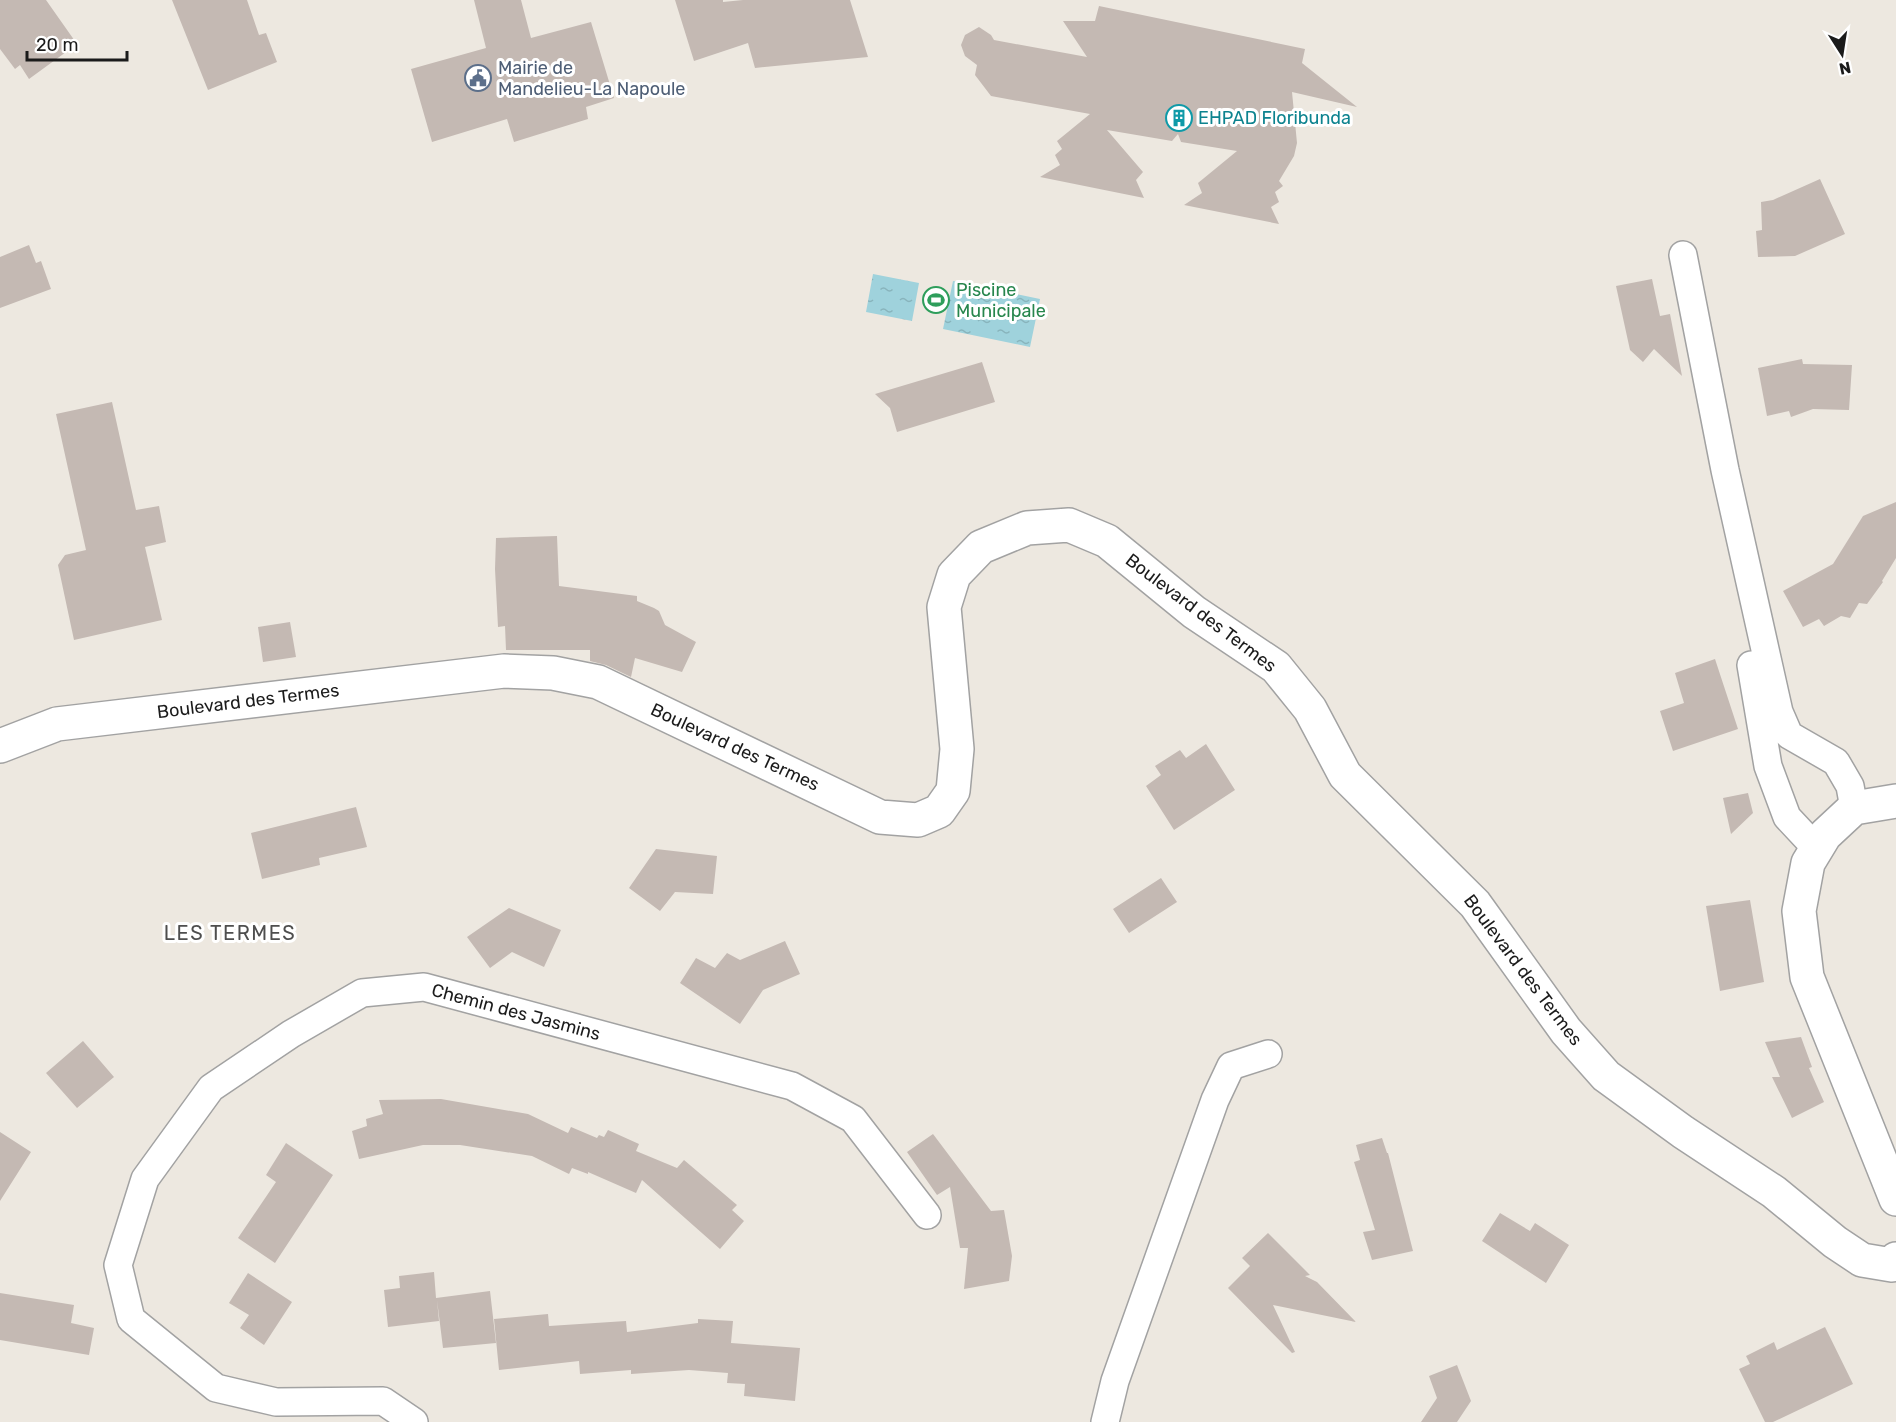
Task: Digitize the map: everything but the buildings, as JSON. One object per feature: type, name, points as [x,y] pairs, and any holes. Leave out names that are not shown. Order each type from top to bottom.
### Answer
[{"type":"street","points":[[1683,255],[1725,470],[1779,712],[1789,735],[1836,762],[1850,786],[1854,807]]},
{"type":"street","points":[[1689,375],[1747,641],[1768,766],[1787,817],[1816,848]]},
{"type":"street","name":"Boulevard des Termes","points":[[0,746],[57,724],[504,671],[554,673],[598,682],[880,817],[918,820],[939,811],[953,791],[957,749],[944,607],[954,575],[981,547],[1027,528],[1069,525],[1107,541],[1194,612],[1276,668],[1310,709],[1345,775],[1475,904],[1566,1031],[1606,1076],[1683,1132],[1774,1192],[1835,1242],[1862,1260],[1893,1265],[1896,1259]]},
{"type":"street","points":[[1896,801],[1854,807],[1826,835],[1808,863],[1799,911],[1807,977],[1896,1199]]},
{"type":"street","name":"Chemin des Jasmins","points":[[414,1422],[383,1401],[276,1402],[216,1388],[131,1319],[118,1265],[146,1179],[211,1088],[291,1034],[362,993],[424,987],[792,1086],[853,1119],[927,1215]]},
{"type":"street","points":[[1105,1422],[1115,1381],[1215,1100],[1231,1066],[1268,1054]]},
{"type":"water","points":[[873,274],[919,283],[912,321],[866,312]]},
{"type":"water","points":[[953,281],[1040,299],[1030,347],[943,329]]},
{"type":"place","name":"Mairie de Mandelieu-La Napoule","points":[[478,78]]},
{"type":"place","name":"EHPAD Floribunda","points":[[1179,118]]},
{"type":"place","name":"Piscine Municipale","points":[[936,300]]},
{"type":"district","name":"LES TERMES","points":[[230,933]]}]
